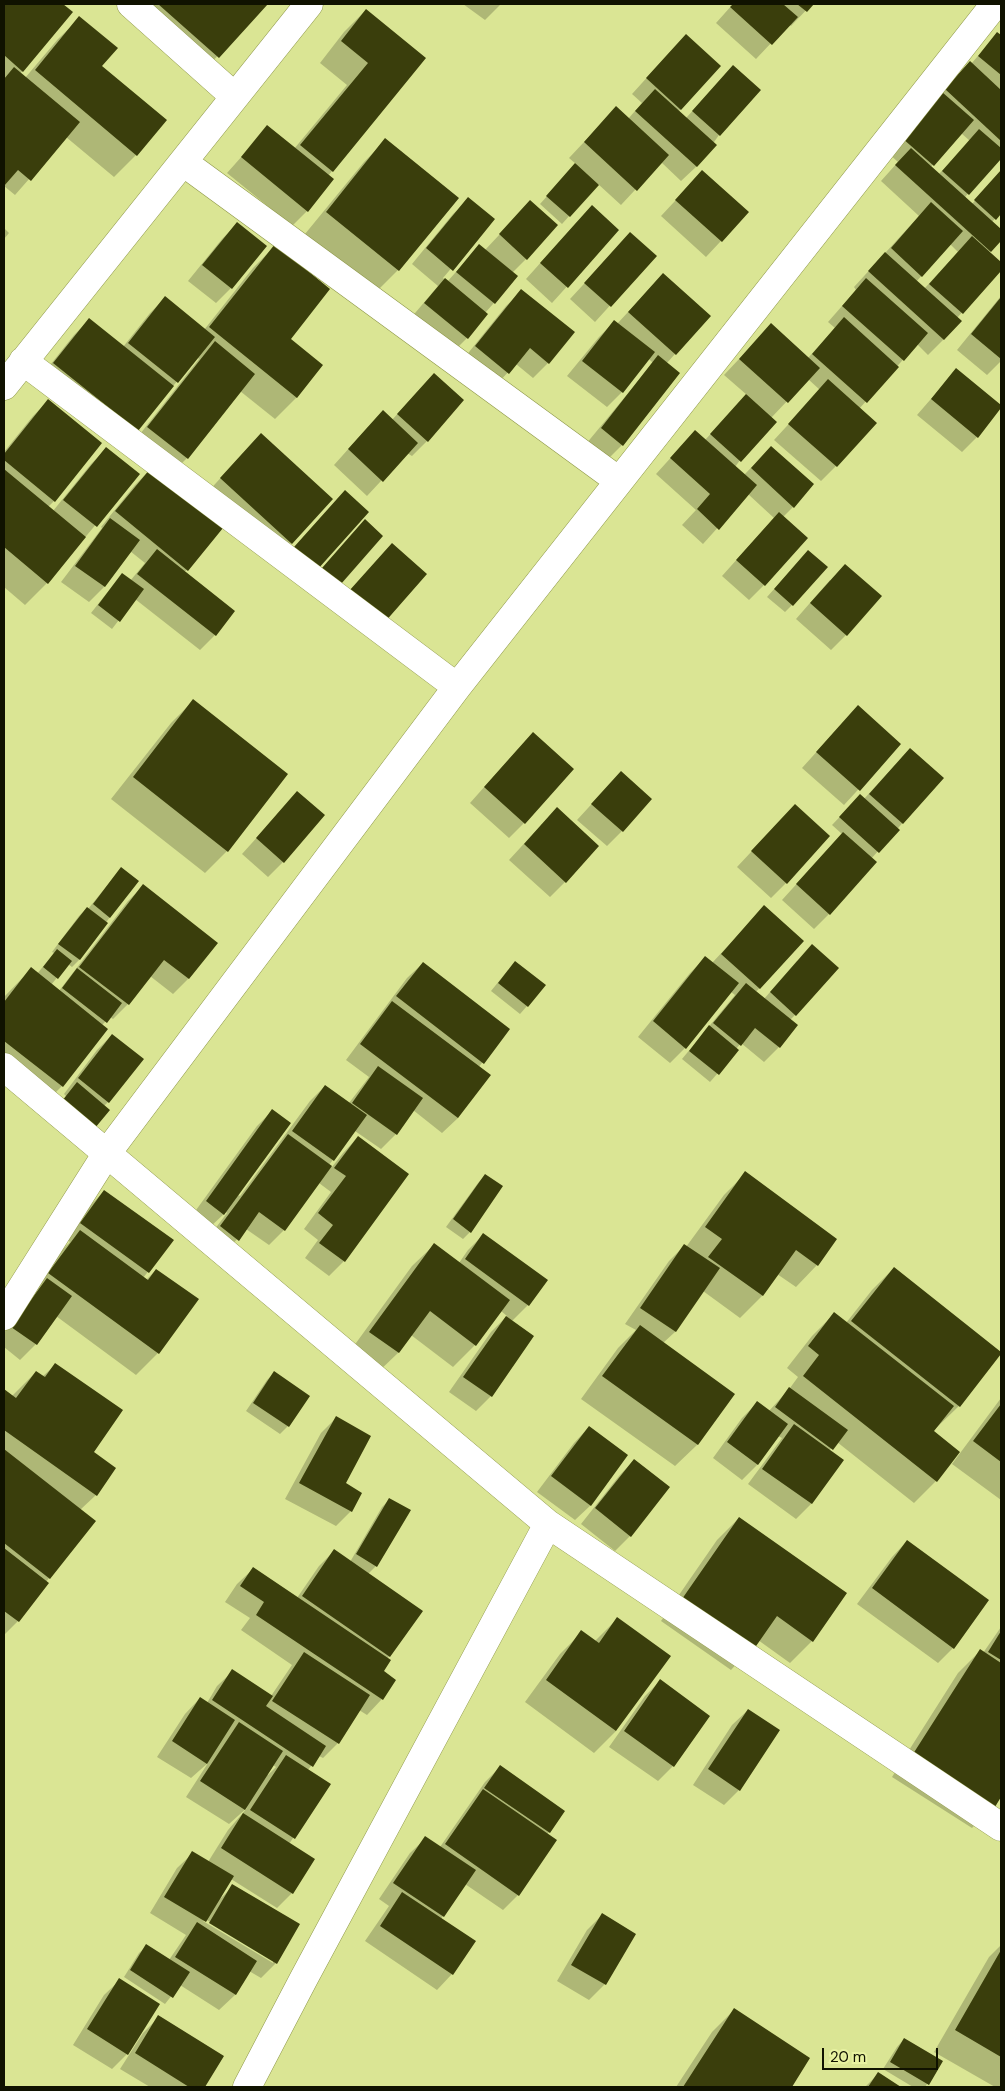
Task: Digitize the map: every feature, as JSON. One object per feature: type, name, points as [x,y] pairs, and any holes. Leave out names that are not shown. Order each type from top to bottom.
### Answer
[{"type":"street","points":[[131,4],[234,96]]},
{"type":"street","points":[[4,386],[308,4]]},
{"type":"street","points":[[4,1316],[107,1153],[457,686],[995,4]]},
{"type":"street","points":[[183,162],[619,481]]},
{"type":"street","points":[[24,361],[457,686]]},
{"type":"street","points":[[4,1067],[548,1524],[1001,1827]]},
{"type":"street","points":[[247,2087],[548,1524]]},
{"type":"building","points":[[4,4],[63,4],[73,12],[23,72],[4,55]]},
{"type":"building","points":[[158,4],[268,4],[219,58]]},
{"type":"building","points":[[733,4],[783,4],[798,17],[772,45],[730,7]]},
{"type":"building","points":[[797,4],[814,4],[807,12]]},
{"type":"building","points":[[366,9],[426,58],[333,172],[300,145],[368,63],[341,41]]},
{"type":"building","points":[[79,16],[118,48],[102,66],[167,120],[137,156],[35,70]]},
{"type":"building","points":[[997,32],[1001,35],[1001,75],[978,56]]},
{"type":"building","points":[[686,34],[721,66],[681,110],[646,78]]},
{"type":"building","points":[[970,61],[1001,90],[1001,141],[945,89]]},
{"type":"building","points":[[733,65],[761,90],[720,136],[692,111]]},
{"type":"building","points":[[14,67],[80,122],[31,181],[18,170],[4,186],[4,79]]},
{"type":"building","points":[[655,89],[717,145],[697,167],[635,111]]},
{"type":"building","points":[[942,92],[974,120],[934,166],[902,138]]},
{"type":"building","points":[[616,106],[669,155],[637,191],[584,142]]},
{"type":"building","points":[[267,125],[334,179],[308,212],[241,157]]},
{"type":"building","points":[[979,129],[1001,148],[1001,159],[969,195],[942,171]]},
{"type":"building","points":[[385,138],[459,198],[399,271],[326,212]]},
{"type":"building","points":[[911,148],[1001,229],[1001,241],[991,252],[895,165]]},
{"type":"building","points":[[575,163],[599,185],[570,217],[546,196]]},
{"type":"building","points":[[702,170],[749,212],[722,242],[675,200]]},
{"type":"building","points":[[1001,170],[1001,214],[996,220],[974,200]]},
{"type":"building","points":[[468,197],[495,219],[453,271],[426,248]]},
{"type":"building","points":[[530,200],[558,225],[527,260],[499,234]]},
{"type":"building","points":[[931,202],[963,231],[922,277],[891,248]]},
{"type":"building","points":[[592,205],[619,230],[568,288],[540,263]]},
{"type":"building","points":[[237,222],[267,246],[232,289],[202,265]]},
{"type":"building","points":[[630,232],[657,256],[611,307],[584,283]]},
{"type":"building","points":[[972,236],[1001,262],[1001,271],[963,314],[929,284]]},
{"type":"building","points":[[275,244],[330,289],[291,339],[323,365],[297,398],[209,327]]},
{"type":"building","points":[[479,244],[518,276],[495,304],[456,272]]},
{"type":"building","points":[[885,252],[962,321],[944,340],[868,271]]},
{"type":"building","points":[[663,273],[711,316],[676,355],[628,312]]},
{"type":"building","points":[[445,278],[488,314],[468,339],[424,303]]},
{"type":"building","points":[[866,278],[928,333],[904,361],[842,306]]},
{"type":"building","points":[[521,289],[575,332],[549,364],[530,348],[509,374],[475,346]]},
{"type":"building","points":[[165,296],[215,337],[178,383],[128,343]]},
{"type":"building","points":[[1001,297],[1001,359],[971,334]]},
{"type":"building","points":[[844,317],[899,367],[867,403],[812,354]]},
{"type":"building","points":[[89,318],[174,386],[138,431],[53,363]]},
{"type":"building","points":[[614,320],[655,352],[623,393],[582,361]]},
{"type":"building","points":[[771,323],[820,368],[788,403],[739,359]]},
{"type":"building","points":[[215,341],[255,374],[188,459],[147,427]]},
{"type":"building","points":[[658,355],[680,373],[623,446],[601,428]]},
{"type":"building","points":[[956,368],[1001,405],[1001,408],[978,438],[931,399]]},
{"type":"building","points":[[434,373],[464,400],[428,442],[397,414]]},
{"type":"building","points":[[828,379],[877,423],[837,467],[788,424]]},
{"type":"building","points":[[746,394],[777,422],[741,462],[710,434]]},
{"type":"building","points":[[48,399],[102,443],[55,502],[4,460],[4,454]]},
{"type":"building","points":[[383,410],[418,443],[383,482],[348,449]]},
{"type":"building","points":[[695,430],[757,485],[719,530],[697,509],[710,494],[670,458]]},
{"type":"building","points":[[261,433],[333,499],[292,544],[220,478]]},
{"type":"building","points":[[771,446],[814,484],[794,508],[751,468]]},
{"type":"building","points":[[106,447],[140,474],[97,527],[63,500]]},
{"type":"building","points":[[4,469],[86,537],[48,584],[4,547]]},
{"type":"building","points":[[150,469],[223,528],[188,571],[115,511]]},
{"type":"building","points":[[345,490],[369,512],[318,569],[294,547]]},
{"type":"building","points":[[779,512],[808,538],[765,586],[736,560]]},
{"type":"building","points":[[110,518],[140,540],[105,587],[75,566]]},
{"type":"building","points":[[365,519],[383,536],[341,584],[322,568]]},
{"type":"building","points":[[392,543],[427,574],[384,623],[349,591]]},
{"type":"building","points":[[157,549],[235,611],[216,636],[137,574]]},
{"type":"building","points":[[808,550],[828,567],[793,606],[774,589]]},
{"type":"building","points":[[845,564],[882,596],[847,636],[810,603]]},
{"type":"building","points":[[122,573],[144,589],[120,622],[98,605]]},
{"type":"building","points":[[193,699],[288,774],[228,852],[133,777]]},
{"type":"building","points":[[858,705],[901,744],[860,791],[816,752]]},
{"type":"building","points":[[533,732],[574,769],[525,824],[484,787]]},
{"type":"building","points":[[910,748],[944,778],[903,824],[869,794]]},
{"type":"building","points":[[621,771],[652,799],[623,832],[591,804]]},
{"type":"building","points":[[297,791],[325,815],[284,863],[256,838]]},
{"type":"building","points":[[860,794],[900,830],[879,853],[839,817]]},
{"type":"building","points":[[795,804],[830,836],[787,884],[751,851]]},
{"type":"building","points":[[557,807],[599,846],[566,883],[524,844]]},
{"type":"building","points":[[843,832],[877,862],[830,915],[796,884]]},
{"type":"building","points":[[121,867],[139,881],[110,918],[93,904]]},
{"type":"building","points":[[143,884],[218,943],[189,979],[164,960],[129,1005],[79,967]]},
{"type":"building","points":[[764,905],[804,941],[760,989],[721,954]]},
{"type":"building","points":[[87,907],[108,923],[80,960],[58,944]]},
{"type":"building","points":[[812,944],[839,968],[796,1016],[770,992]]},
{"type":"building","points":[[57,949],[72,961],[58,979],[43,967]]},
{"type":"building","points":[[705,956],[739,983],[686,1049],[653,1021]]},
{"type":"building","points":[[515,961],[546,985],[528,1007],[498,983]]},
{"type":"building","points":[[423,962],[510,1029],[484,1064],[396,996]]},
{"type":"building","points":[[31,967],[108,1029],[63,1087],[4,1041],[4,1002]]},
{"type":"building","points":[[77,968],[122,1003],[107,1023],[62,988]]},
{"type":"building","points":[[746,983],[798,1025],[780,1048],[755,1028],[741,1046],[713,1023]]},
{"type":"building","points":[[392,1001],[491,1075],[458,1118],[360,1044]]},
{"type":"building","points":[[709,1025],[739,1050],[719,1075],[689,1051]]},
{"type":"building","points":[[112,1034],[144,1059],[109,1103],[78,1078]]},
{"type":"building","points":[[378,1066],[423,1098],[397,1135],[352,1103]]},
{"type":"building","points":[[77,1082],[110,1110],[95,1128],[62,1101]]},
{"type":"building","points":[[325,1085],[367,1115],[334,1161],[292,1131]]},
{"type":"building","points":[[272,1109],[291,1123],[224,1215],[206,1201]]},
{"type":"building","points":[[288,1134],[332,1166],[285,1231],[259,1212],[239,1241],[220,1226]]},
{"type":"building","points":[[358,1136],[409,1174],[345,1262],[319,1243],[333,1225],[318,1213],[346,1176],[334,1168]]},
{"type":"building","points":[[745,1171],[837,1239],[818,1266],[796,1250],[763,1296],[708,1257],[722,1239],[705,1227]]},
{"type":"building","points":[[485,1174],[503,1186],[471,1233],[453,1219]]},
{"type":"building","points":[[104,1190],[174,1240],[149,1273],[80,1223]]},
{"type":"building","points":[[80,1230],[148,1280],[156,1269],[199,1299],[159,1354],[48,1273]]},
{"type":"building","points":[[483,1233],[548,1280],[529,1306],[465,1259]]},
{"type":"building","points":[[434,1243],[510,1300],[476,1346],[430,1311],[399,1353],[369,1332]]},
{"type":"building","points":[[684,1244],[720,1268],[676,1332],[640,1308]]},
{"type":"building","points":[[894,1267],[1001,1352],[960,1407],[851,1321]]},
{"type":"building","points":[[47,1278],[72,1296],[37,1345],[11,1327]]},
{"type":"building","points":[[834,1312],[954,1406],[934,1431],[960,1452],[937,1482],[803,1376],[819,1355],[808,1346]]},
{"type":"building","points":[[506,1316],[534,1336],[492,1397],[463,1377]]},
{"type":"building","points":[[640,1325],[735,1394],[698,1445],[602,1376]]},
{"type":"building","points":[[55,1363],[123,1410],[94,1452],[116,1468],[97,1496],[4,1430],[4,1389],[16,1398],[36,1371],[45,1377]]},
{"type":"building","points":[[274,1371],[310,1396],[289,1427],[253,1403]]},
{"type":"building","points":[[789,1387],[848,1430],[833,1450],[775,1407]]},
{"type":"building","points":[[757,1401],[788,1424],[758,1465],[727,1442]]},
{"type":"building","points":[[1001,1404],[1001,1462],[973,1441]]},
{"type":"building","points":[[336,1416],[371,1436],[346,1483],[362,1493],[352,1512],[299,1483]]},
{"type":"building","points":[[794,1424],[844,1460],[812,1504],[762,1469]]},
{"type":"building","points":[[589,1426],[628,1455],[591,1506],[551,1476]]},
{"type":"building","points":[[4,1449],[96,1521],[50,1579],[4,1543]]},
{"type":"building","points":[[634,1459],[670,1487],[631,1537],[595,1508]]},
{"type":"building","points":[[389,1498],[411,1510],[377,1567],[356,1554]]},
{"type":"building","points":[[739,1517],[847,1593],[813,1642],[777,1616],[754,1649],[682,1599]]},
{"type":"building","points":[[907,1540],[989,1600],[954,1649],[872,1588]]},
{"type":"building","points":[[4,1548],[49,1583],[19,1622],[4,1611]]},
{"type":"building","points":[[334,1549],[423,1611],[390,1657],[302,1596]]},
{"type":"building","points":[[253,1567],[391,1660],[384,1671],[396,1680],[383,1700],[256,1615],[264,1602],[240,1586]]},
{"type":"building","points":[[617,1617],[671,1656],[616,1731],[546,1680],[581,1630],[599,1643]]},
{"type":"building","points":[[1001,1631],[1001,1660],[988,1652]]},
{"type":"building","points":[[980,1649],[1001,1663],[1001,1797],[995,1807],[913,1754]]},
{"type":"building","points":[[304,1652],[370,1695],[339,1744],[272,1701]]},
{"type":"building","points":[[232,1669],[273,1696],[266,1706],[326,1746],[313,1767],[212,1700]]},
{"type":"building","points":[[660,1679],[710,1716],[674,1767],[624,1731]]},
{"type":"building","points":[[200,1697],[235,1720],[207,1764],[172,1741]]},
{"type":"building","points":[[748,1709],[780,1730],[740,1791],[708,1769]]},
{"type":"building","points":[[239,1722],[283,1751],[245,1810],[200,1781]]},
{"type":"building","points":[[286,1755],[331,1784],[295,1839],[250,1810]]},
{"type":"building","points":[[500,1765],[565,1811],[550,1833],[484,1788]]},
{"type":"building","points":[[483,1789],[557,1840],[519,1896],[445,1844]]},
{"type":"building","points":[[243,1813],[315,1859],[293,1894],[221,1848]]},
{"type":"building","points":[[425,1836],[476,1870],[444,1917],[393,1883]]},
{"type":"building","points":[[192,1851],[234,1876],[206,1922],[164,1897]]},
{"type":"building","points":[[232,1884],[300,1924],[277,1964],[209,1923]]},
{"type":"building","points":[[402,1892],[476,1941],[453,1975],[380,1926]]},
{"type":"building","points":[[602,1913],[636,1934],[606,1985],[571,1965]]},
{"type":"building","points":[[197,1922],[257,1961],[236,1995],[175,1957]]},
{"type":"building","points":[[146,1944],[190,1972],[173,1998],[130,1970]]},
{"type":"building","points":[[1001,1950],[1001,2057],[955,2030]]},
{"type":"building","points":[[119,1978],[160,2004],[128,2055],[87,2029]]},
{"type":"building","points":[[734,2008],[810,2058],[792,2087],[683,2087]]},
{"type":"building","points":[[158,2015],[224,2056],[205,2087],[189,2087],[135,2053]]},
{"type":"building","points":[[904,2038],[943,2061],[929,2085],[890,2062]]},
{"type":"building","points":[[878,2072],[901,2087],[868,2087]]}]
